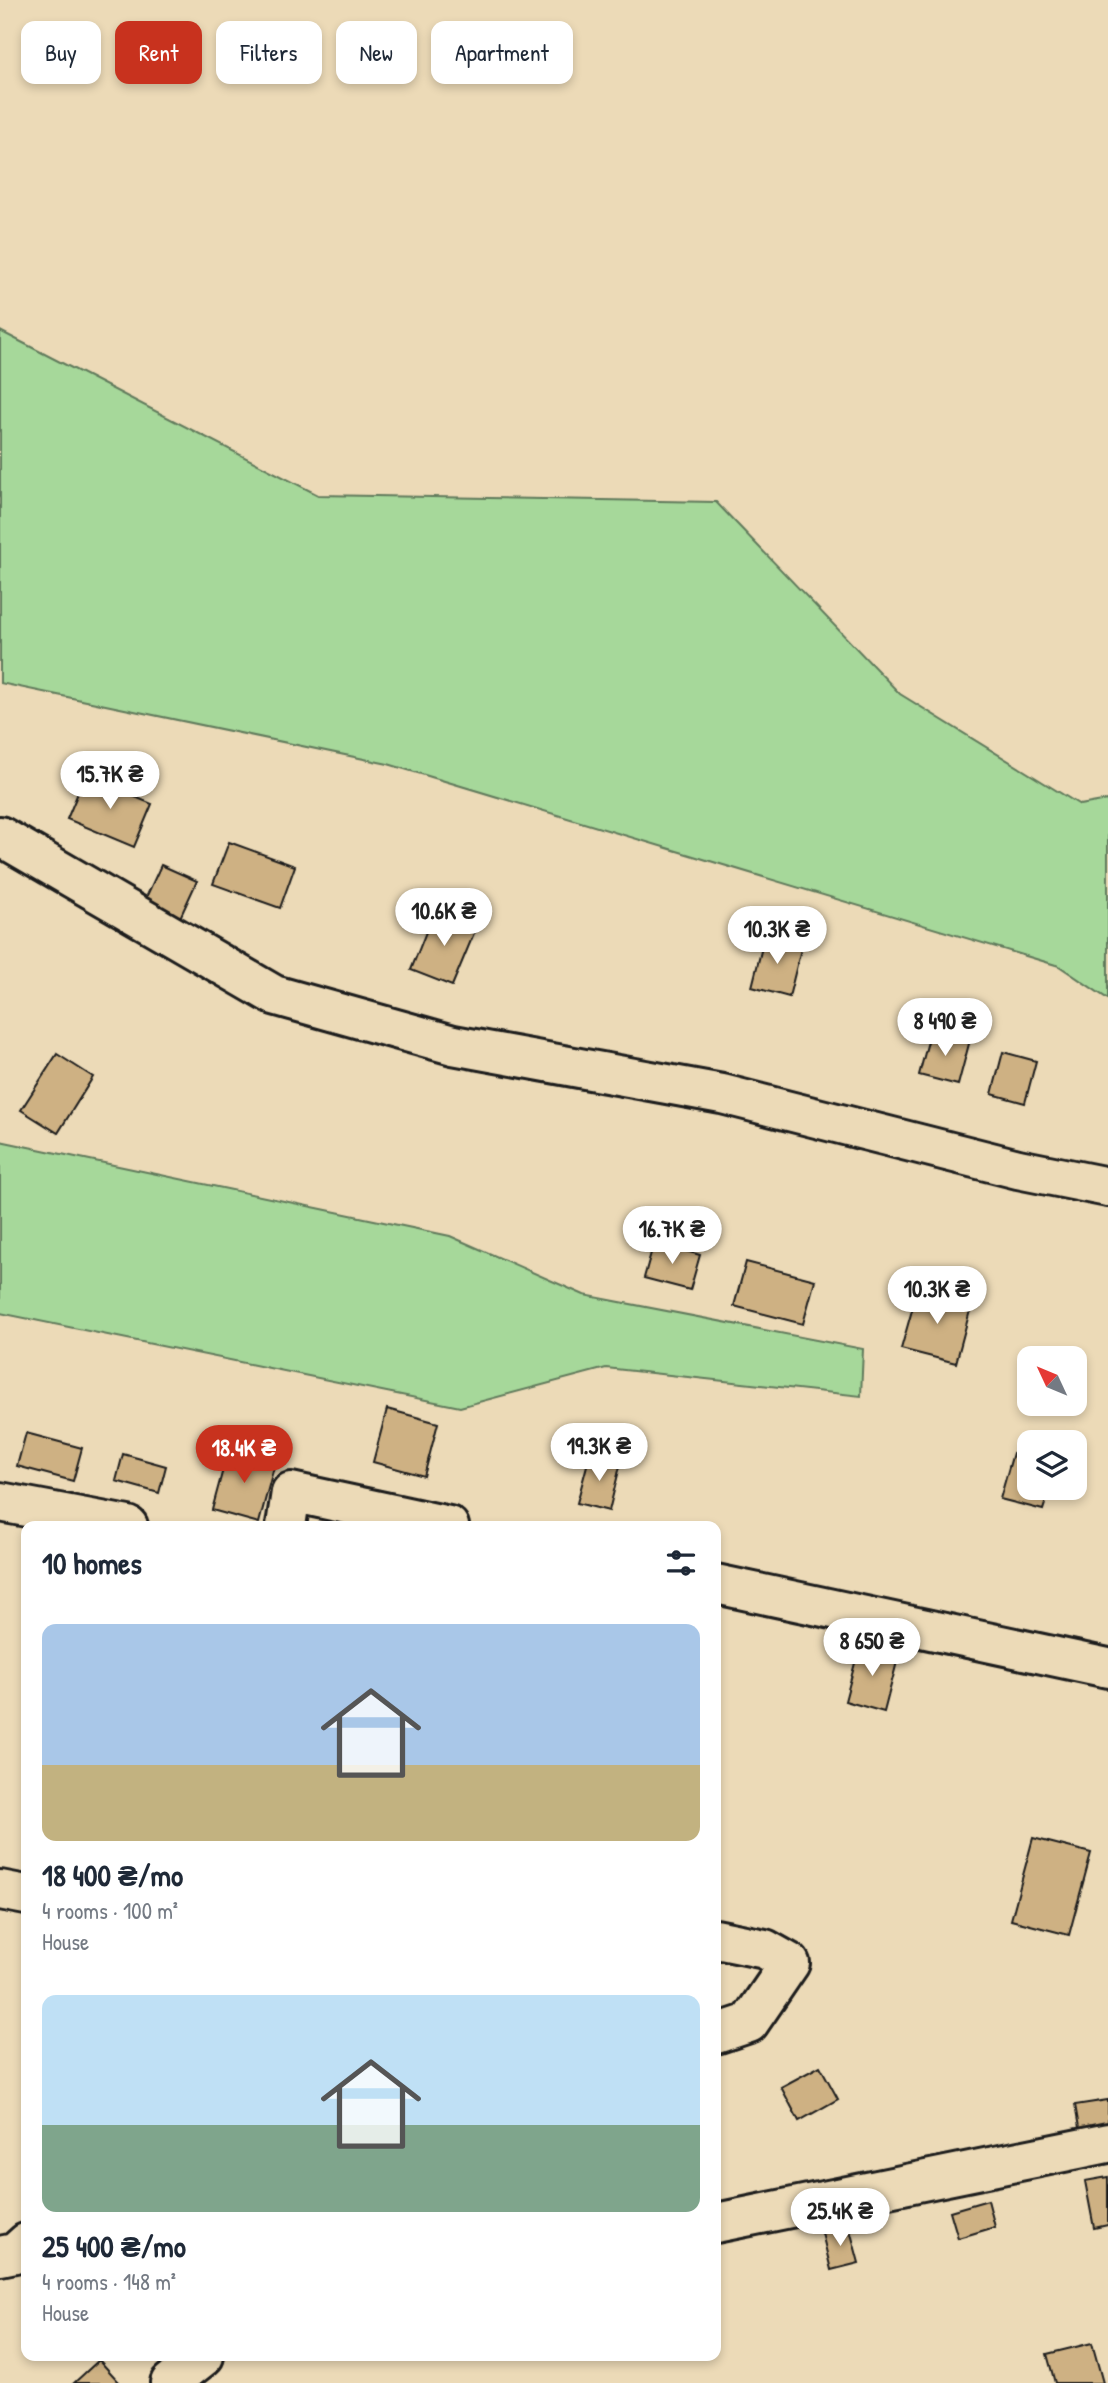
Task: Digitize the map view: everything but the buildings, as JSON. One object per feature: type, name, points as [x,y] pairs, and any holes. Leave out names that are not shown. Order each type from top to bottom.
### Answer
[{"type":"street","points":[[0,836],[274,995],[453,1045],[722,1094],[1018,1169],[1108,1187]]},
{"type":"street","points":[[287,1521],[291,1492],[426,1521]]},
{"type":"street","points":[[0,1502],[101,1521]]},
{"type":"street","points":[[721,1585],[1108,1668]]},
{"type":"street","points":[[0,1890],[21,1894]]},
{"type":"street","points":[[721,1940],[765,1949],[790,1963],[749,2023],[721,2032]]},
{"type":"street","points":[[721,2221],[1108,2143]]},
{"type":"street","points":[[0,2256],[15,2253],[21,2248]]},
{"type":"street","points":[[170,2383],[198,2361]]},
{"type":"green space","points":[[0,331],[318,495],[716,502],[900,694],[1080,805],[1108,800],[1108,999],[1059,966],[388,764],[0,683]]},
{"type":"green space","points":[[0,1141],[450,1236],[584,1295],[863,1349],[861,1396],[606,1368],[460,1407],[0,1313]]}]
